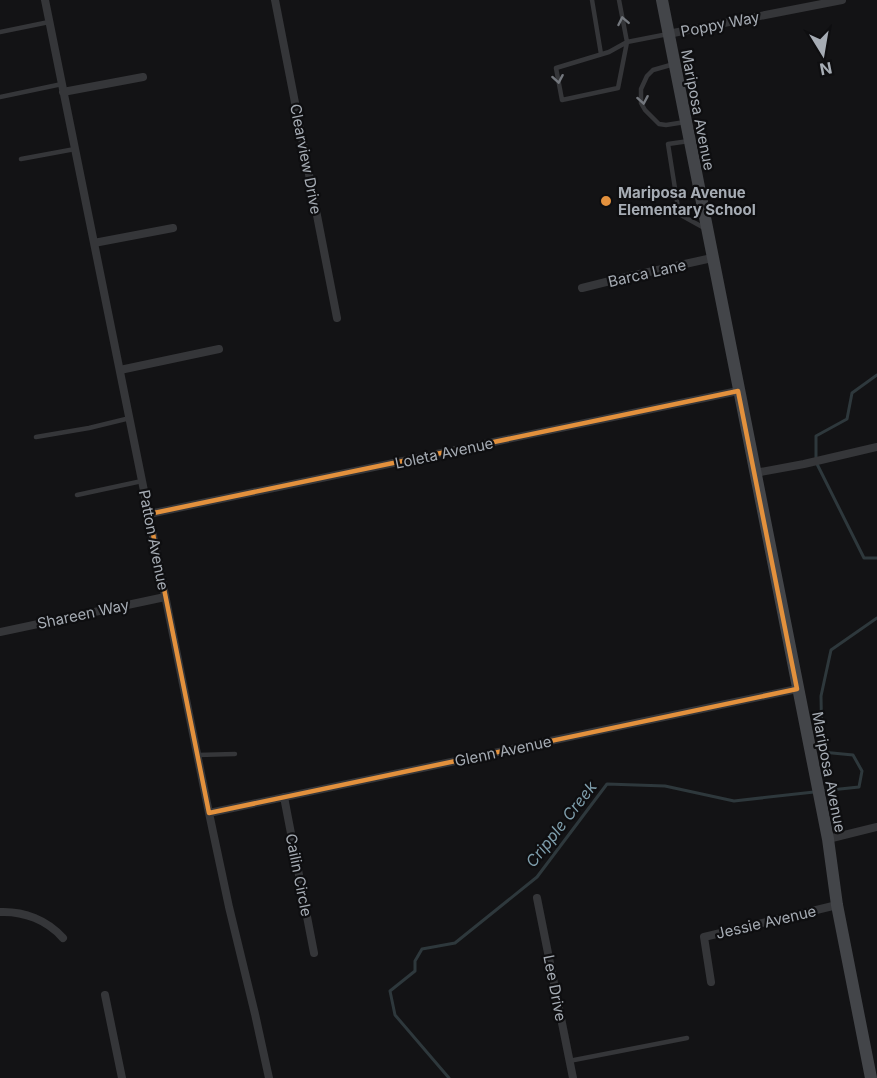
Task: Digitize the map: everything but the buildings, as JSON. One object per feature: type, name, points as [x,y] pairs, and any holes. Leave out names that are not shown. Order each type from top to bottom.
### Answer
[{"type":"street","name":"Patton Avenue","points":[[45,0],[209,813],[269,1078]]},
{"type":"street","name":"Clearview Drive","points":[[275,0],[337,318]]},
{"type":"street","name":"Mariposa Avenue","points":[[662,0],[828,839],[837,905],[872,1054],[871,1078]]},
{"type":"street","name":"Poppy Way","points":[[668,34],[842,0]]},
{"type":"street","points":[[63,88],[143,77]]},
{"type":"street","points":[[94,243],[173,228]]},
{"type":"street","name":"Barca Lane","points":[[582,288],[712,258]]},
{"type":"street","points":[[120,370],[219,350]]},
{"type":"street","name":"Loleta Avenue","points":[[149,514],[738,391]]},
{"type":"street","points":[[755,473],[877,447]]},
{"type":"street","name":"Shareen Way","points":[[0,632],[165,597]]},
{"type":"street","name":"Glenn Avenue","points":[[209,813],[797,688]]},
{"type":"street","name":"Cailin Circle","points":[[284,797],[314,953]]},
{"type":"street","points":[[828,839],[877,827]]},
{"type":"street","name":"Lee Drive","points":[[537,898],[573,1078]]},
{"type":"street","name":"Jessie Avenue","points":[[711,982],[704,937],[837,905]]},
{"type":"street","points":[[0,912],[12,912],[40,920],[63,938]]},
{"type":"street","points":[[105,995],[122,1078]]},
{"type":"lane","points":[[592,0],[601,54]]},
{"type":"lane","points":[[619,0],[627,42],[618,88],[562,100],[556,68],[609,52],[627,42],[668,34]]},
{"type":"lane","points":[[0,32],[49,22]]},
{"type":"lane","points":[[674,64],[653,70],[647,76],[641,89],[641,103],[659,124],[685,122]]},
{"type":"lane","points":[[0,97],[63,88]]},
{"type":"lane","points":[[689,141],[668,144],[679,214],[706,229]]},
{"type":"lane","points":[[21,159],[75,149]]},
{"type":"lane","points":[[36,437],[130,418]]},
{"type":"lane","points":[[77,495],[142,481]]},
{"type":"lane","points":[[197,755],[235,754]]},
{"type":"lane","points":[[569,1061],[687,1038]]},
{"type":"highlighted area","points":[[738,391],[797,689],[209,813],[149,514]]},
{"type":"waterway","name":"Cripple Creek","points":[[877,375],[852,393],[847,419],[816,436],[816,462],[864,558],[877,558]]},
{"type":"waterway","name":"Cripple Creek","points":[[821,791],[859,787],[862,771],[853,755],[822,752],[821,696],[831,650],[877,618]]},
{"type":"waterway","name":"Cripple Creek","points":[[449,1078],[395,1015],[390,991],[415,971],[415,961],[422,949],[455,943],[537,877],[607,784],[665,786],[734,801],[814,792]]},
{"type":"place","name":"Mariposa Avenue Elementary School","points":[[606,201]]}]
